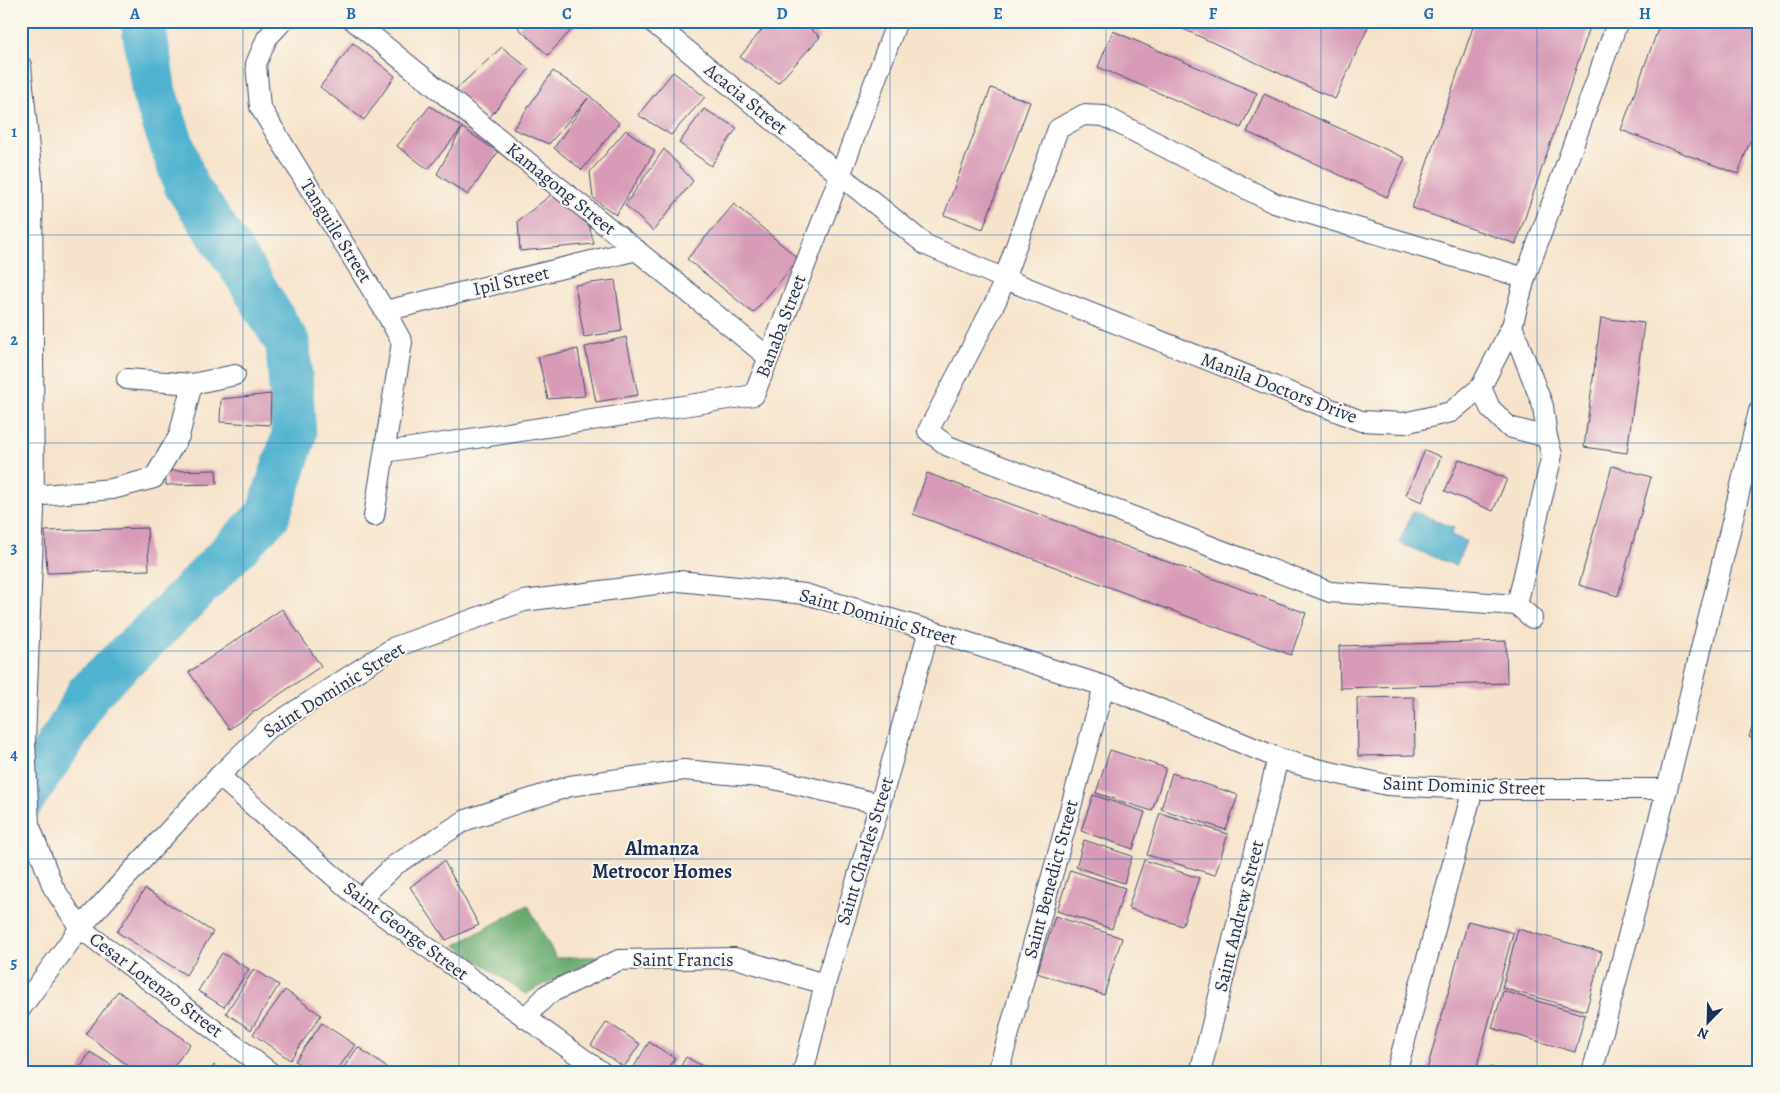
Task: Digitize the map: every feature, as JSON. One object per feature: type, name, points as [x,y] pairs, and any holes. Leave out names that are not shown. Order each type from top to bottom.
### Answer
[{"type":"street","name":"Tanguile Street","points":[[283,21],[266,38],[256,64],[260,107],[386,311],[402,342],[374,516]]},
{"type":"street","name":"Kamagong Street","points":[[354,21],[768,357]]},
{"type":"street","name":"Acacia Street","points":[[651,21],[840,176]]},
{"type":"street","name":"Banaba Street","points":[[385,452],[754,395],[840,176],[897,21]]},
{"type":"street","name":"Manila Doctors Drive","points":[[840,176],[926,245],[1005,279],[1361,422],[1404,424],[1451,412],[1480,388],[1512,326],[1525,278],[1618,21]]},
{"type":"street","name":"Cesar Lorenzo Street","points":[[21,66],[32,180],[24,717],[29,824],[53,887],[80,928],[271,1073]]},
{"type":"street","points":[[1525,278],[1274,203],[1104,116],[1083,115],[1058,129],[998,299],[928,431],[948,446],[1330,592],[1517,605],[1532,618]]},
{"type":"street","name":"Ipil Street","points":[[386,311],[637,250]]},
{"type":"street","points":[[1512,326],[1543,406],[1547,437],[1552,455],[1517,605]]},
{"type":"street","points":[[127,379],[192,384],[234,376]]},
{"type":"street","points":[[27,497],[112,489],[154,478],[179,436],[192,384]]},
{"type":"street","points":[[1480,388],[1490,408],[1509,427],[1547,437]]},
{"type":"street","points":[[1592,1073],[1667,789],[1759,411]]},
{"type":"street","name":"Saint Dominic Street","points":[[21,1008],[80,928],[219,776],[266,730],[395,648],[524,601],[678,581],[805,594],[929,630],[1104,686],[1278,758],[1304,766],[1387,785],[1473,789],[1667,789]]},
{"type":"street","name":"Saint Charles Street","points":[[803,1073],[825,984],[880,804],[929,630]]},
{"type":"street","name":"Saint Benedict Street","points":[[998,1073],[1104,686]]},
{"type":"street","name":"Saint Andrew Street","points":[[1200,1073],[1278,758]]},
{"type":"street","points":[[360,899],[394,864],[466,820],[570,786],[684,770],[770,778],[880,804]]},
{"type":"street","name":"Saint George Street","points":[[219,776],[360,899],[603,1073]]},
{"type":"street","points":[[1396,1073],[1473,789]]},
{"type":"street","name":"Saint Francis","points":[[525,1018],[548,994],[619,960],[735,958],[825,984]]},
{"type":"green space","points":[[528,905],[556,958],[603,956],[525,994],[455,945]]},
{"type":"water","points":[[1413,511],[1454,528],[1451,535],[1466,541],[1456,566],[1399,543]]},
{"type":"building","points":[[525,21],[575,21],[578,23],[548,55],[518,28]]},
{"type":"building","points":[[769,21],[802,21],[820,37],[778,83],[740,57]]},
{"type":"building","points":[[1166,21],[1361,21],[1369,25],[1335,99]]},
{"type":"building","points":[[1475,21],[1592,21],[1516,244],[1412,208]]},
{"type":"building","points":[[1661,21],[1748,21],[1759,25],[1759,116],[1738,174],[1621,130]]},
{"type":"building","points":[[1113,31],[1257,93],[1241,128],[1098,67]]},
{"type":"building","points":[[353,43],[395,76],[364,120],[320,87]]},
{"type":"building","points":[[502,47],[529,69],[489,118],[455,90]]},
{"type":"building","points":[[553,71],[590,96],[619,123],[582,170],[554,148],[588,98],[549,144],[513,129]]},
{"type":"building","points":[[673,72],[705,97],[671,135],[638,115]]},
{"type":"building","points":[[991,88],[1030,102],[983,229],[944,215]]},
{"type":"building","points":[[1264,94],[1405,158],[1387,197],[1247,132]]},
{"type":"building","points":[[430,106],[498,152],[468,195],[437,174],[462,128],[428,169],[397,146]]},
{"type":"building","points":[[704,109],[737,128],[711,166],[679,143]]},
{"type":"building","points":[[626,130],[655,151],[616,215],[593,198],[590,172]]},
{"type":"building","points":[[664,149],[693,181],[653,231],[625,205]]},
{"type":"building","points":[[552,194],[589,225],[594,244],[520,251],[518,221]]},
{"type":"building","points":[[734,204],[799,259],[753,313],[687,259]]},
{"type":"building","points":[[615,280],[622,331],[584,337],[575,285]]},
{"type":"building","points":[[1601,318],[1644,323],[1627,453],[1584,447]]},
{"type":"building","points":[[626,337],[638,395],[596,402],[585,347]]},
{"type":"building","points":[[578,349],[585,396],[548,399],[538,357]]},
{"type":"building","points":[[271,394],[270,425],[220,422],[221,399]]},
{"type":"building","points":[[1425,450],[1441,457],[1422,502],[1406,495]]},
{"type":"building","points":[[1459,459],[1507,479],[1493,511],[1445,491]]},
{"type":"building","points":[[1612,466],[1651,477],[1618,596],[1579,585]]},
{"type":"building","points":[[216,470],[217,484],[166,485],[166,471]]},
{"type":"building","points":[[927,473],[1306,613],[1291,655],[913,514]]},
{"type":"building","points":[[147,528],[149,570],[47,573],[45,531]]},
{"type":"building","points":[[282,609],[321,666],[229,729],[189,672]]},
{"type":"building","points":[[1506,641],[1507,683],[1340,688],[1339,646]]},
{"type":"building","points":[[1414,697],[1415,755],[1358,756],[1357,698]]},
{"type":"building","points":[[1759,710],[1759,741],[1749,737]]},
{"type":"building","points":[[1110,750],[1166,768],[1152,811],[1096,793]]},
{"type":"building","points":[[1172,773],[1238,795],[1226,830],[1161,809]]},
{"type":"building","points":[[1093,795],[1145,812],[1133,849],[1081,831]]},
{"type":"building","points":[[1160,813],[1228,834],[1215,875],[1147,855]]},
{"type":"building","points":[[1084,840],[1132,856],[1124,883],[1076,867]]},
{"type":"building","points":[[1144,860],[1199,878],[1182,926],[1128,908]]},
{"type":"building","points":[[444,861],[479,925],[446,940],[410,887]]},
{"type":"building","points":[[1070,870],[1125,888],[1112,929],[1057,911]]},
{"type":"building","points":[[145,889],[213,932],[186,975],[117,932]]},
{"type":"building","points":[[1055,916],[1122,938],[1104,995],[1037,973]]},
{"type":"building","points":[[1468,921],[1513,933],[1475,1073],[1426,1073]]},
{"type":"building","points":[[1518,929],[1602,952],[1586,1011],[1502,988]]},
{"type":"building","points":[[222,953],[249,969],[224,1007],[198,991]]},
{"type":"building","points":[[254,969],[279,985],[251,1030],[226,1013]]},
{"type":"building","points":[[285,990],[321,1015],[290,1060],[253,1034]]},
{"type":"building","points":[[118,991],[190,1044],[169,1073],[138,1073],[86,1034]]},
{"type":"building","points":[[1503,991],[1585,1015],[1575,1052],[1492,1028]]},
{"type":"building","points":[[607,1022],[640,1044],[624,1067],[591,1045]]},
{"type":"building","points":[[322,1023],[355,1045],[335,1073],[312,1073],[295,1061]]},
{"type":"building","points":[[649,1042],[675,1058],[666,1073],[637,1073],[632,1070]]},
{"type":"building","points":[[358,1047],[390,1070],[388,1073],[340,1073]]},
{"type":"building","points":[[90,1052],[124,1073],[77,1073]]},
{"type":"building","points":[[686,1057],[715,1073],[677,1073]]},
{"type":"building","points":[[214,1065],[225,1073],[209,1073]]},
{"type":"building","points":[[1490,1067],[1509,1072],[1509,1073],[1488,1073]]},
{"type":"waterway","points":[[21,801],[66,734],[89,692],[162,623],[268,515],[294,436],[288,344],[246,274],[186,185],[154,93],[143,21]]},
{"type":"district","name":"Almanza Metrocor Homes","points":[[662,860]]}]
